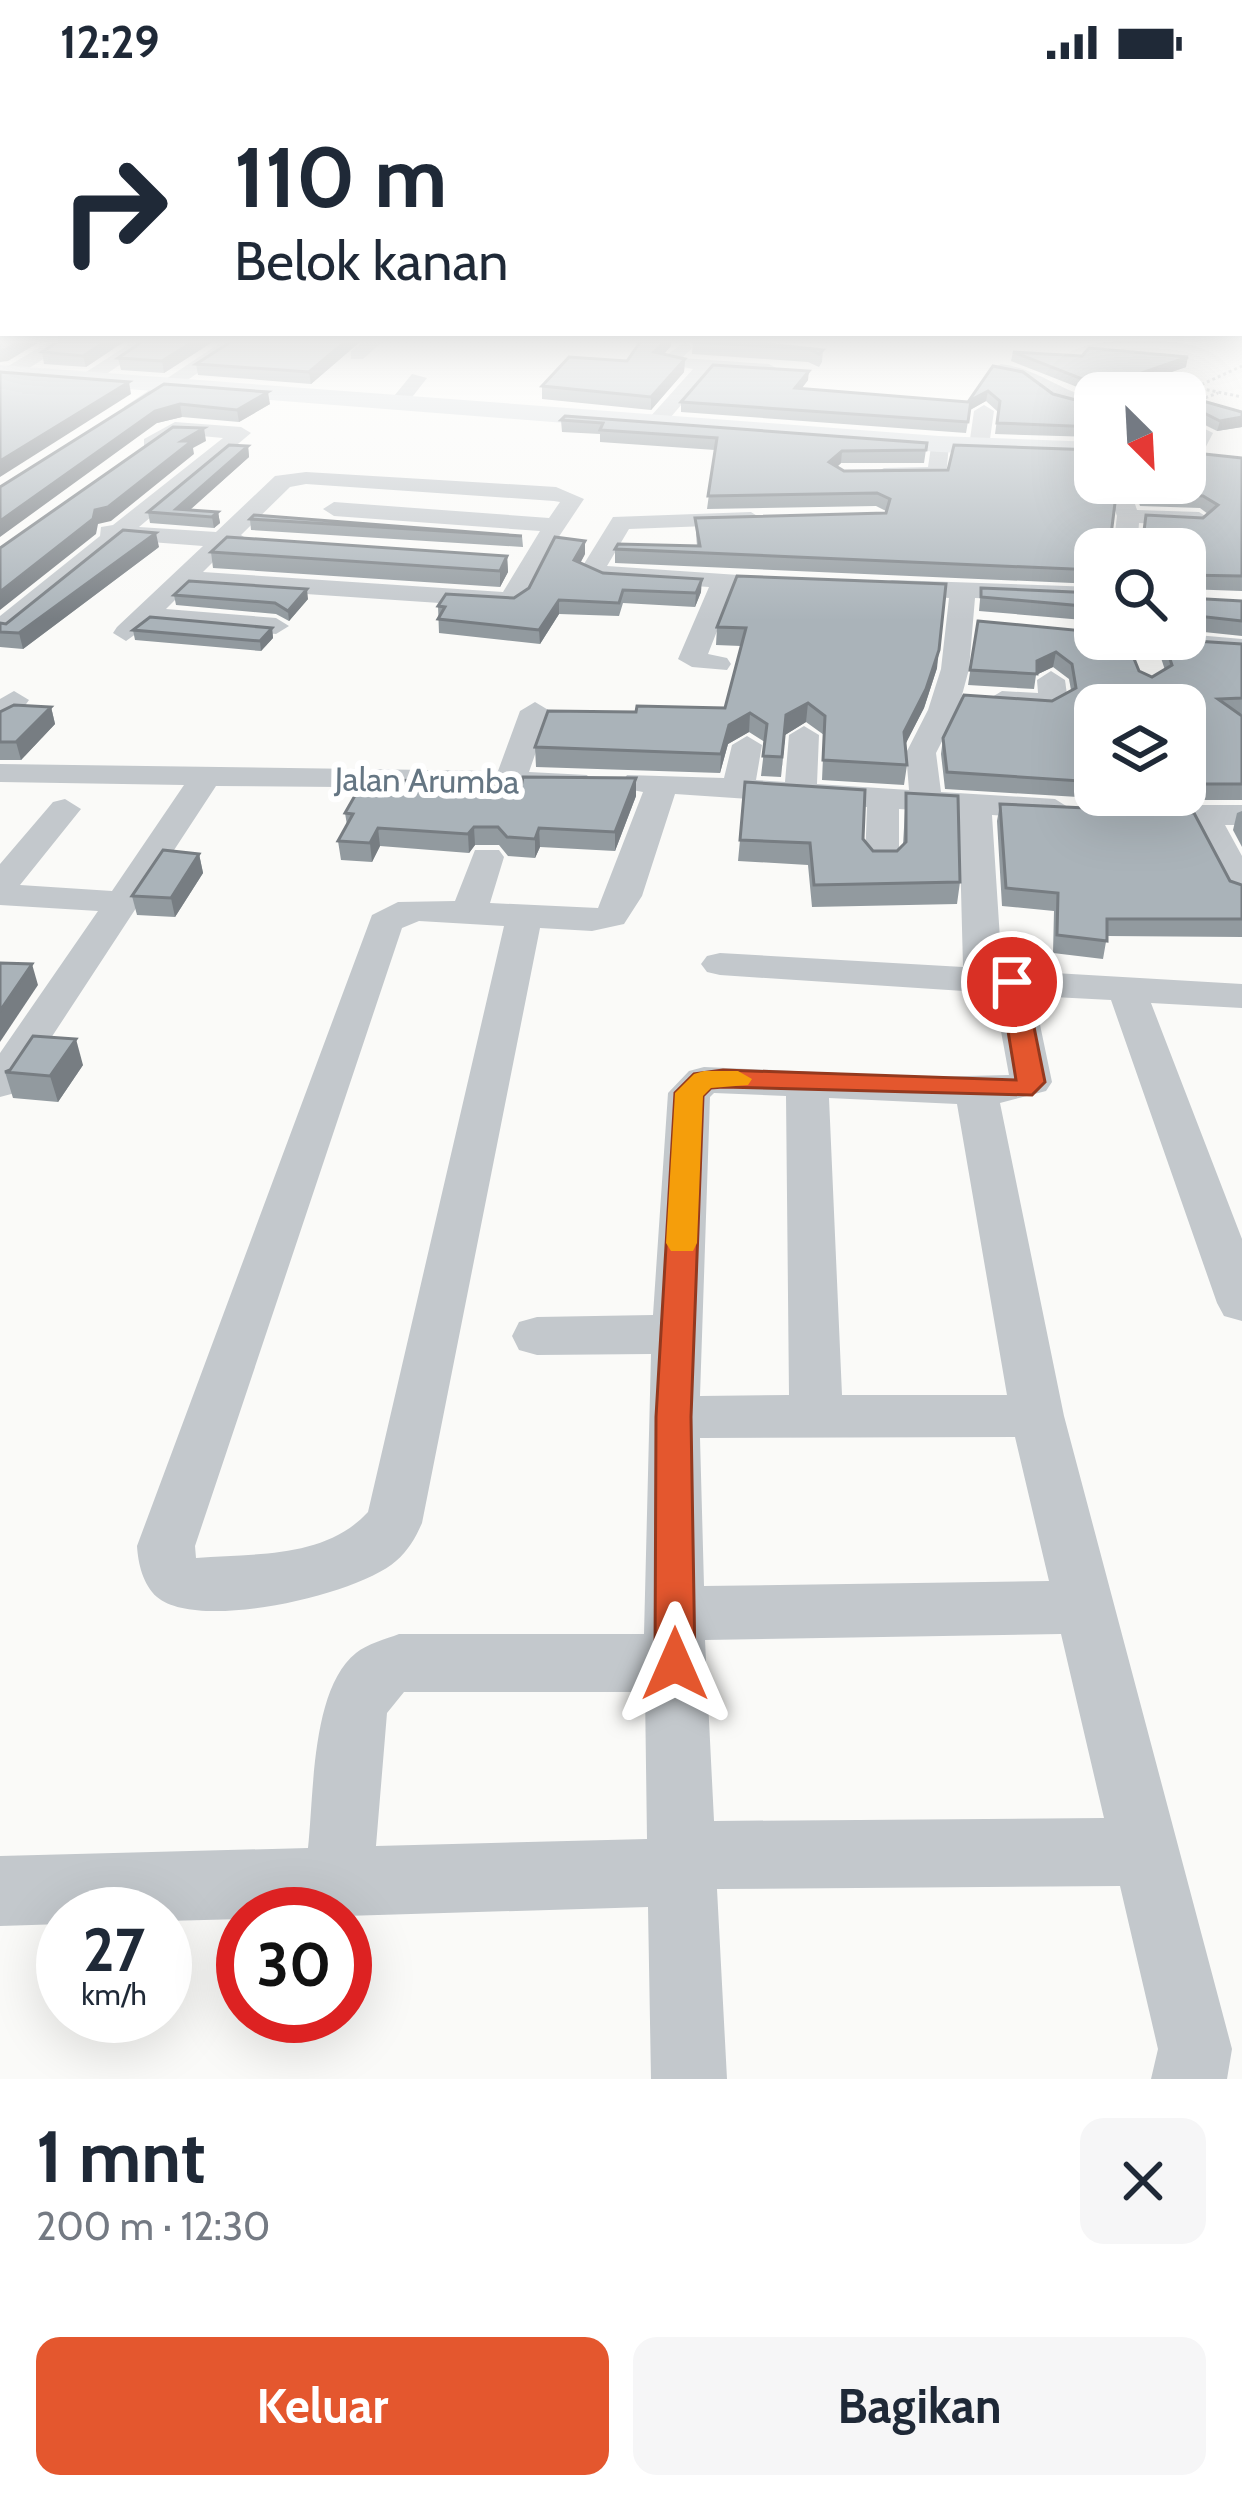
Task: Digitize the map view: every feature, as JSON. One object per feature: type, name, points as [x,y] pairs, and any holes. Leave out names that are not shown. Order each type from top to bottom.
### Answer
[{"type":"main road","points":[[818,434],[1074,449]]},
{"type":"main road","points":[[1206,456],[1226,458]]},
{"type":"street","points":[[130,458],[163,434]]},
{"type":"street","points":[[0,629],[240,434]]},
{"type":"street","points":[[980,446],[981,434]]},
{"type":"street","points":[[861,473],[938,473],[939,444]]},
{"type":"street","points":[[282,505],[277,484],[306,478],[556,494],[573,499],[518,561],[512,600],[496,628]]},
{"type":"street","points":[[1124,504],[1127,528]]},
{"type":"street","points":[[126,634],[221,539],[282,505],[554,525]]},
{"type":"street","points":[[1128,516],[1200,520]]},
{"type":"street","points":[[777,518],[619,523],[591,572],[634,589],[683,580],[806,585]]},
{"type":"street","points":[[683,580],[691,520]]},
{"type":"street","points":[[78,530],[269,543]]},
{"type":"street","points":[[185,578],[512,600]]},
{"type":"street","points":[[717,664],[692,659],[724,581]]},
{"type":"street","points":[[873,587],[1074,597]]},
{"type":"street","points":[[926,800],[921,753],[946,697],[970,623],[963,590]]},
{"type":"street","points":[[148,615],[277,626]]},
{"type":"street","points":[[1206,617],[1242,670]]},
{"type":"street","points":[[946,697],[1051,703],[1051,680]]},
{"type":"street","points":[[510,782],[535,711]]},
{"type":"street","points":[[800,792],[804,735]]},
{"type":"street","points":[[738,788],[747,745]]},
{"type":"street","points":[[0,1084],[208,774]]},
{"type":"street","name":"Jalan Arumba","points":[[2,776],[208,774],[662,784],[1095,812],[1242,815]]},
{"type":"street","points":[[524,916],[394,1522],[382,1541],[358,1558],[331,1568],[189,1585],[176,1580],[166,1563],[166,1546],[385,923],[411,910],[470,913],[524,916],[592,920],[618,911],[662,784]]},
{"type":"street","points":[[882,861],[883,798]]},
{"type":"street","points":[[689,2079],[673,1417],[689,1093],[704,1080],[976,1090],[1016,1090],[1031,1082],[998,981],[975,803]]},
{"type":"street","points":[[0,890],[65,808]]},
{"type":"street","points":[[1204,817],[1242,888]]},
{"type":"street","points":[[470,913],[487,857]]},
{"type":"street","points":[[0,890],[122,902]]},
{"type":"street","points":[[720,964],[1242,996]]},
{"type":"street","points":[[1126,988],[1242,1303]]},
{"type":"street","points":[[807,1083],[816,1414]]},
{"type":"street","points":[[976,1090],[1037,1416],[1195,2049],[1189,2079]]},
{"type":"street","points":[[537,1336],[677,1334]]},
{"type":"street","points":[[673,1417],[1037,1416]]},
{"type":"street","points":[[339,1882],[356,1703],[378,1673],[399,1664],[1082,1607]]},
{"type":"street","points":[[0,1891],[339,1882],[683,1863],[1143,1852]]},
{"type":"building","points":[[0,434],[44,434],[0,461]]},
{"type":"building","points":[[84,434],[122,434],[0,521],[0,487]]},
{"type":"building","points":[[163,434],[194,434],[182,441],[192,441],[108,507],[95,510],[93,519],[0,592],[0,548]]},
{"type":"building","points":[[660,434],[808,434],[927,443],[926,450],[842,451],[829,462],[844,471],[948,470],[954,445],[1074,449],[1074,504],[1115,504],[1112,528],[1074,528],[1074,569],[615,549],[618,544],[700,546],[695,518],[886,513],[890,499],[877,493],[708,496],[717,438]]},
{"type":"building","points":[[229,445],[248,446],[176,509],[218,512],[212,517],[148,512]]},
{"type":"building","points":[[1206,454],[1242,458],[1242,576],[1206,575],[1206,528],[1144,528],[1146,515],[1203,518],[1218,505],[1206,498]]},
{"type":"building","points":[[254,515],[522,536],[250,519]]},
{"type":"building","points":[[123,530],[156,533],[19,633],[0,632],[0,623],[6,624]]},
{"type":"building","points":[[227,537],[507,556],[500,571],[211,552]]},
{"type":"building","points":[[555,537],[585,541],[574,560],[603,573],[702,579],[696,593],[623,590],[619,603],[559,600],[539,630],[438,619],[445,607],[438,606],[446,594],[514,598],[529,588]]},
{"type":"building","points":[[737,576],[946,584],[939,650],[904,732],[907,765],[823,760],[825,716],[808,703],[786,715],[782,757],[763,756],[767,724],[750,713],[729,725],[721,754],[535,747],[548,711],[725,708],[746,628],[717,627]]},
{"type":"building","points":[[189,581],[307,589],[288,611],[275,603],[174,595]]},
{"type":"building","points":[[981,588],[1074,592],[1074,605],[981,597]]},
{"type":"building","points":[[1206,599],[1242,601],[1242,621],[1206,617]]},
{"type":"building","points":[[150,617],[272,628],[260,641],[133,630]]},
{"type":"building","points":[[978,621],[1074,630],[1074,660],[1135,660],[1139,671],[1152,677],[1172,665],[1170,660],[1206,660],[1206,642],[1242,644],[1242,698],[1218,699],[1242,716],[1242,784],[1206,784],[1206,684],[1075,684],[1072,664],[1056,652],[1037,661],[1037,674],[970,670]]},
{"type":"building","points":[[1074,689],[1074,781],[947,772],[943,738],[964,695],[1052,701]]},
{"type":"building","points":[[14,705],[51,707],[16,742],[0,742],[0,712]]},
{"type":"building","points":[[523,777],[636,778],[615,832],[539,828],[535,839],[507,837],[498,827],[474,827],[468,834],[378,828],[370,843],[338,841],[353,814],[345,813],[365,778],[521,787]]},
{"type":"building","points":[[745,782],[865,790],[863,839],[873,851],[897,851],[906,842],[906,793],[958,796],[960,882],[814,885],[810,843],[740,840]]},
{"type":"building","points":[[1000,804],[1074,807],[1074,816],[1196,816],[1230,881],[1242,885],[1242,919],[1107,919],[1107,941],[1057,935],[1058,893],[1006,888]]},
{"type":"building","points":[[163,850],[199,854],[171,898],[132,896]]},
{"type":"building","points":[[0,963],[32,964],[0,1011]]},
{"type":"building","points":[[33,1036],[76,1039],[50,1076],[5,1072],[10,1070]]},
{"type":"slow traffic","points":[[682,1243],[689,1093],[704,1080],[738,1079]]},
{"type":"route","points":[[675,1664],[673,1417],[689,1093],[704,1080],[723,1078],[1022,1089],[1031,1082],[1012,982]]}]
